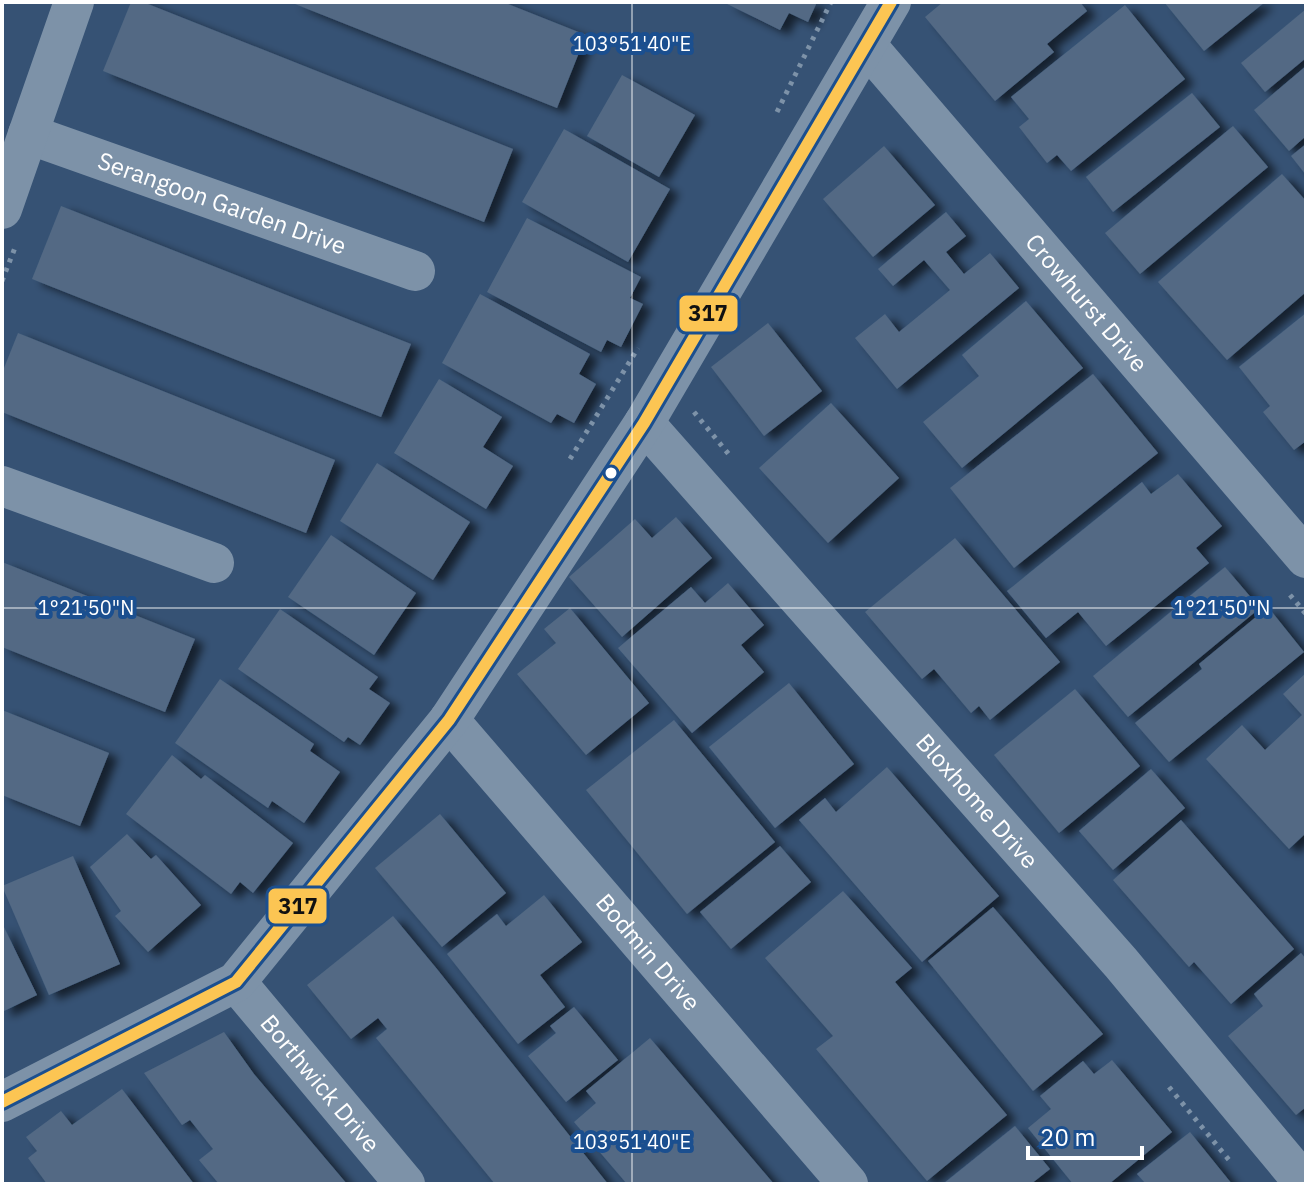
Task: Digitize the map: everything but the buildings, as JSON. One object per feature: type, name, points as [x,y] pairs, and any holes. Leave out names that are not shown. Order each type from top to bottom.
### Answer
[{"type":"street","points":[[2,209],[74,2]]},
{"type":"street","points":[[2,1102],[236,982],[449,720],[644,423],[891,2]]},
{"type":"street","name":"Crowhurst Drive","points":[[867,46],[1306,558]]},
{"type":"street","name":"Serangoon Garden Drive","points":[[28,134],[415,271]]},
{"type":"street","name":"Bloxhome Drive","points":[[644,423],[1121,963],[1305,1184]]},
{"type":"street","points":[[2,486],[214,563]]},
{"type":"street","name":"Bodmin Drive","points":[[449,720],[848,1184]]},
{"type":"street","name":"Borthwick Drive","points":[[236,982],[405,1184]]},
{"type":"path","points":[[775,116],[831,2]]},
{"type":"path","points":[[562,471],[646,336]]},
{"type":"transit line","name":"317","points":[[2,1102],[236,982],[449,720],[644,423],[891,2]]}]
